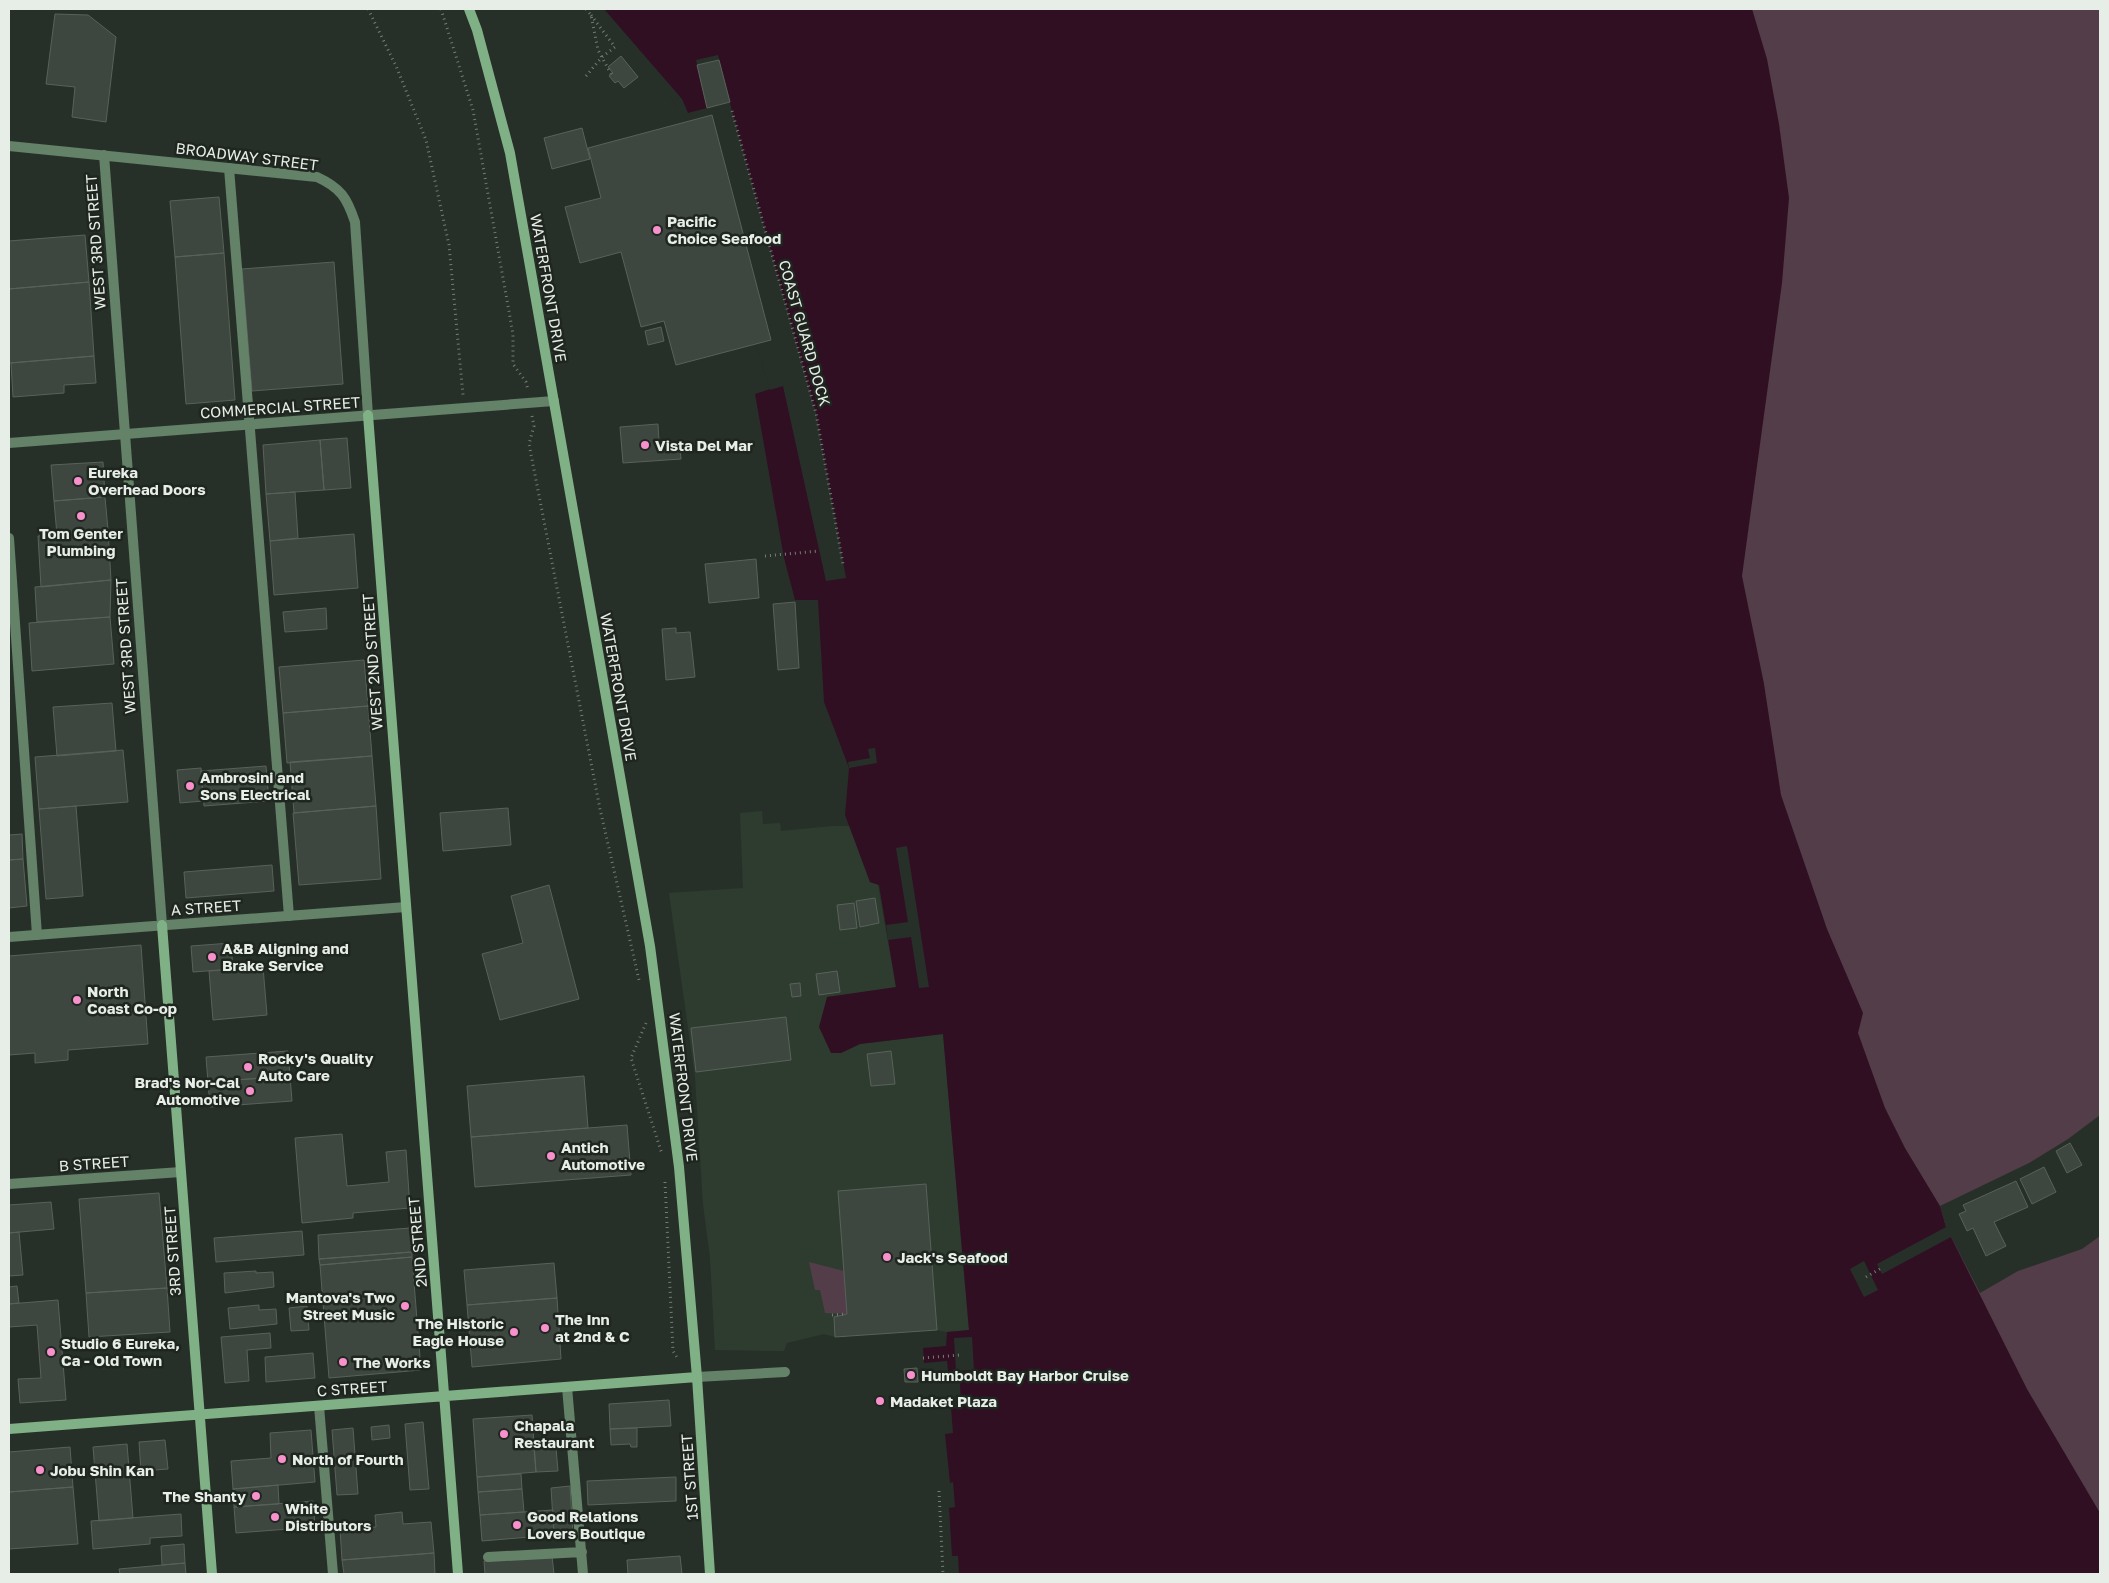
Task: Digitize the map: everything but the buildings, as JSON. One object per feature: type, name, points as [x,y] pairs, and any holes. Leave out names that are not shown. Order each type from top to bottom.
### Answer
[{"type":"street","name":"WATERFRONT DRIVE","points":[[469,9],[477,30],[510,153],[650,946],[679,1167],[697,1378]]},
{"type":"street","name":"BROADWAY STREET","points":[[9,146],[317,177],[339,190],[346,199],[356,228],[368,415]]},
{"type":"street","name":"WEST 3RD STREET","points":[[104,155],[162,925]]},
{"type":"street","points":[[228,168],[289,916]]},
{"type":"street","name":"COMMERCIAL STREET","points":[[9,443],[554,401]]},
{"type":"street","name":"WEST 2ND STREET","points":[[368,415],[406,907]]},
{"type":"street","points":[[9,538],[37,935]]},
{"type":"street","name":"A STREET","points":[[9,937],[406,907]]},
{"type":"street","name":"2ND STREET","points":[[406,907],[458,1574]]},
{"type":"street","name":"3RD STREET","points":[[162,925],[212,1574]]},
{"type":"street","name":"B STREET","points":[[9,1184],[181,1172]]},
{"type":"street","points":[[697,1378],[785,1372]]},
{"type":"street","name":"C STREET","points":[[9,1429],[697,1378]]},
{"type":"street","name":"1ST STREET","points":[[697,1378],[710,1574]]},
{"type":"street","points":[[567,1387],[583,1574]]},
{"type":"street","points":[[319,1406],[333,1574]]},
{"type":"street","points":[[488,1557],[582,1552]]},
{"type":"path","points":[[368,9],[396,66],[426,140],[449,245],[464,408]]},
{"type":"path","points":[[586,9],[615,47],[602,57],[586,76]]},
{"type":"path","points":[[591,15],[595,40],[611,74]]},
{"type":"path","name":"COAST GUARD DOCK","points":[[732,111],[816,413],[843,564]]},
{"type":"path","points":[[765,556],[819,551]]},
{"type":"path","points":[[600,809],[641,990]]},
{"type":"path","points":[[648,1018],[631,1058],[664,1158]]},
{"type":"path","points":[[664,1178],[673,1351],[678,1359]]},
{"type":"path","points":[[1866,1277],[1880,1269]]},
{"type":"path","points":[[832,1315],[848,1314]]},
{"type":"path","points":[[924,1358],[960,1355]]},
{"type":"path","points":[[939,1491],[943,1574]]},
{"type":"shaded area","points":[[597,9],[1752,9],[1767,59],[1779,124],[1789,198],[1782,283],[1742,576],[1764,684],[1781,795],[1827,929],[1863,1013],[1858,1033],[1885,1108],[1905,1148],[1940,1206],[1946,1227],[2027,1389],[2100,1513],[2100,1574],[959,1574],[958,1556],[952,1556],[949,1508],[955,1507],[953,1482],[950,1483],[945,1434],[953,1433],[951,1408],[961,1408],[960,1382],[949,1382],[947,1361],[924,1363],[923,1348],[946,1346],[947,1332],[969,1330],[943,1034],[860,1044],[841,1053],[831,1053],[819,1027],[827,997],[896,987],[879,885],[870,882],[845,815],[849,768],[824,702],[818,600],[795,600],[784,558],[755,394],[770,389],[684,114]]},
{"type":"shaded area","points":[[1472,9],[2100,9],[2100,1115],[2068,1139],[2029,1163],[1940,1206],[1946,1227],[1980,1293],[2018,1271],[2082,1249],[2100,1236],[2100,1574],[2009,1446]]},
{"type":"shaded area","points":[[762,811],[763,824],[780,823],[781,831],[850,826],[870,882],[878,885],[896,988],[827,997],[841,1053],[860,1044],[943,1034],[969,1330],[947,1332],[937,1330],[835,1337],[824,1334],[787,1343],[784,1351],[715,1350],[710,1257],[703,1204],[695,1077],[669,893],[743,888],[740,813]]},
{"type":"shaded area","points":[[809,1262],[844,1271],[847,1314],[825,1313],[820,1290],[815,1290]]},
{"type":"pier","points":[[594,9],[604,9],[682,99],[688,113],[707,108],[696,60],[718,55],[816,413],[846,578],[826,581],[783,386],[770,390],[684,115],[681,115],[678,107]]},
{"type":"pier","points":[[875,748],[877,763],[849,768],[848,762],[870,758],[868,749]]},
{"type":"pier","points":[[907,846],[929,987],[919,988],[911,937],[888,940],[886,925],[908,922],[896,848]]},
{"type":"pier","points":[[1945,1214],[1954,1238],[1951,1237],[1882,1274],[1877,1264],[1946,1227],[1943,1216]]},
{"type":"pier","points":[[1864,1261],[1878,1290],[1864,1297],[1850,1269]]},
{"type":"pier","points":[[972,1337],[974,1370],[956,1371],[954,1338]]},
{"type":"place","name":"Pacific Choice Seafood","points":[[657,230]]},
{"type":"place","name":"Vista Del Mar","points":[[645,445]]},
{"type":"place","name":"Eureka Overhead Doors","points":[[78,481]]},
{"type":"place","name":"Tom Genter Plumbing","points":[[81,516]]},
{"type":"place","name":"Ambrosini and Sons Electrical","points":[[190,786]]},
{"type":"place","name":"A&B Aligning and Brake Service","points":[[212,957]]},
{"type":"place","name":"North Coast Co-op","points":[[77,1000]]},
{"type":"place","name":"Rocky's Quality Auto Care","points":[[248,1067]]},
{"type":"place","name":"Brad's Nor-Cal Automotive","points":[[250,1091]]},
{"type":"place","name":"Antich Automotive","points":[[551,1156]]},
{"type":"place","name":"Jack's Seafood","points":[[887,1257]]},
{"type":"place","name":"Mantova's Two Street Music","points":[[405,1306]]},
{"type":"place","name":"The Inn at 2nd & C","points":[[545,1328]]},
{"type":"place","name":"The Historic Eagle House","points":[[514,1332]]},
{"type":"place","name":"Studio 6 Eureka, Ca - Old Town","points":[[51,1352]]},
{"type":"place","name":"The Works","points":[[343,1362]]},
{"type":"place","name":"Humboldt Bay Harbor Cruise","points":[[911,1375]]},
{"type":"place","name":"Madaket Plaza","points":[[880,1401]]},
{"type":"place","name":"Chapala Restaurant","points":[[504,1434]]},
{"type":"place","name":"North of Fourth","points":[[282,1459]]},
{"type":"place","name":"Jobu Shin Kan","points":[[40,1470]]},
{"type":"place","name":"The Shanty","points":[[256,1496]]},
{"type":"place","name":"White Distributors","points":[[275,1517]]},
{"type":"place","name":"Good Relations Lovers Boutique","points":[[517,1525]]}]
